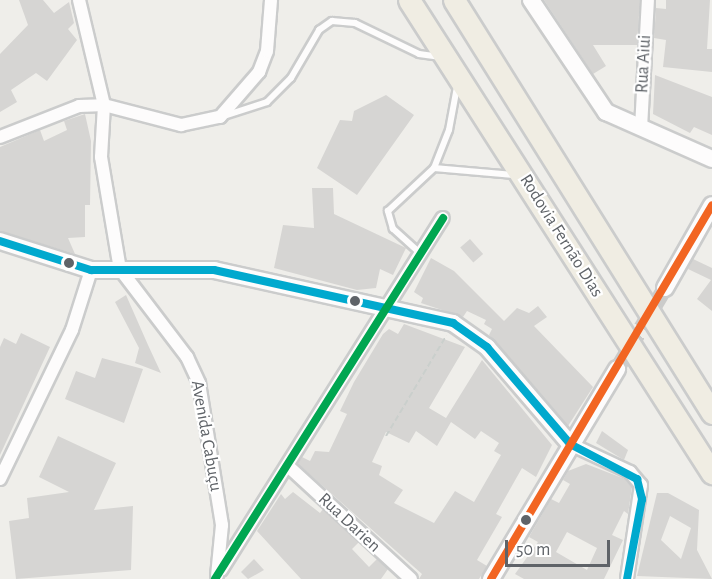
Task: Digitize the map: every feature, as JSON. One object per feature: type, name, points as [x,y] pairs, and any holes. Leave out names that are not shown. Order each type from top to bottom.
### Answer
[{"type":"highway","name":"Rodovia Fernão Dias","points":[[409,0],[712,473]]},
{"type":"highway","name":"Rodovia Fernão Dias","points":[[454,0],[712,413]]},
{"type":"street","name":"Avenida Cabuçu","points":[[79,0],[104,105],[102,167],[120,269],[187,357],[199,384],[222,525],[216,578]]},
{"type":"street","points":[[0,137],[51,113],[104,105],[161,123],[182,125],[220,117],[259,72],[267,51],[271,0]]},
{"type":"street","points":[[531,0],[598,104],[641,128],[712,159]]},
{"type":"street","name":"Rua Aiui","points":[[641,128],[648,0]]},
{"type":"street","points":[[664,288],[712,205]]},
{"type":"street","points":[[216,578],[390,306],[443,218]]},
{"type":"street","points":[[0,241],[92,270],[214,270],[390,306],[453,323],[488,348],[570,444],[630,472],[641,485],[627,579]]},
{"type":"street","points":[[0,479],[72,330],[92,270]]},
{"type":"street","points":[[491,579],[616,369]]},
{"type":"street","name":"Rua Darien","points":[[288,466],[411,579]]},
{"type":"lane","points":[[220,117],[267,102],[291,78],[319,30],[332,21],[355,23],[419,54],[453,66],[450,129],[434,168],[394,202],[387,220],[421,254]]},
{"type":"lane","points":[[434,168],[523,176]]},
{"type":"path","points":[[386,436],[453,323]]},
{"type":"building","points":[[19,0],[43,0],[54,13],[69,2],[74,23],[68,29],[77,40],[47,81],[36,73],[11,90],[17,102],[0,112],[0,54],[28,25]]},
{"type":"building","points":[[544,0],[640,0],[637,45],[593,45],[606,66],[593,74]]},
{"type":"building","points":[[666,0],[710,0],[707,49],[712,49],[712,72],[663,67],[666,40],[654,38],[656,8],[666,9]]},
{"type":"building","points":[[655,75],[712,97],[712,135],[694,127],[690,133],[653,114]]},
{"type":"building","points":[[386,95],[414,115],[357,195],[317,168],[340,120],[352,121],[354,111]]},
{"type":"building","points":[[85,114],[91,141],[90,205],[85,205],[85,237],[68,238],[75,254],[0,231],[0,147],[40,130],[44,141],[67,130],[64,121]]},
{"type":"building","points":[[312,188],[333,188],[334,214],[406,248],[393,275],[380,269],[376,288],[357,290],[274,268],[283,225],[314,228]]},
{"type":"building","points":[[470,239],[483,254],[473,263],[460,248]]},
{"type":"building","points":[[431,258],[454,271],[504,321],[517,308],[529,313],[538,306],[547,317],[534,326],[593,387],[568,426],[489,335],[492,329],[484,324],[486,320],[467,311],[463,317],[421,303],[423,298],[414,292]]},
{"type":"building","points":[[693,259],[712,268],[712,311],[697,299],[711,280],[688,269]]},
{"type":"building","points":[[126,295],[161,373],[135,363],[139,348],[115,302]]},
{"type":"building","points":[[404,324],[465,347],[429,408],[446,418],[482,360],[552,445],[536,477],[522,468],[496,514],[502,517],[477,560],[487,566],[479,579],[419,579],[422,574],[298,464],[302,457],[310,461],[315,451],[329,452],[347,414],[340,411],[354,382],[383,334],[389,329],[398,334]],"holes":[[[451,422],[475,439],[481,431],[499,443],[494,451],[501,455],[474,502],[455,491],[434,523],[394,503],[403,490],[379,475],[382,466],[372,462],[386,432],[409,443],[416,431],[437,446]]]},
{"type":"building","points":[[21,333],[50,347],[0,455],[0,347],[4,338],[16,344]]},
{"type":"building","points":[[102,358],[143,369],[124,423],[65,399],[76,371],[95,378]]},
{"type":"building","points":[[602,431],[628,450],[624,460],[596,443]]},
{"type":"building","points":[[58,436],[116,463],[94,510],[133,506],[131,570],[16,579],[9,521],[29,518],[27,498],[69,492],[39,477]]},
{"type":"building","points":[[586,464],[625,479],[632,487],[628,514],[624,511],[612,535],[623,540],[604,579],[524,579],[515,574],[538,542],[529,537],[551,499],[559,503],[570,484],[563,480],[568,471]],"holes":[[[567,532],[597,548],[587,570],[556,552]]]},
{"type":"building","points":[[293,492],[320,513],[323,509],[359,542],[352,549],[369,567],[377,559],[388,569],[381,579],[301,579],[257,531],[281,494],[285,499]]},
{"type":"building","points":[[657,493],[668,493],[699,510],[697,550],[712,579],[637,576]],"holes":[[[670,516],[691,528],[681,559],[661,540]]]},
{"type":"building","points":[[254,559],[264,570],[248,579],[241,572]]},
{"type":"tunnel","points":[[617,369],[665,288]]},
{"type":"transit line","points":[[491,579],[712,205]]},
{"type":"transit line","points":[[215,579],[443,218]]},
{"type":"transit line","points":[[0,241],[91,270],[214,270],[453,323],[487,347],[570,444],[637,479],[642,499],[627,579]]}]
